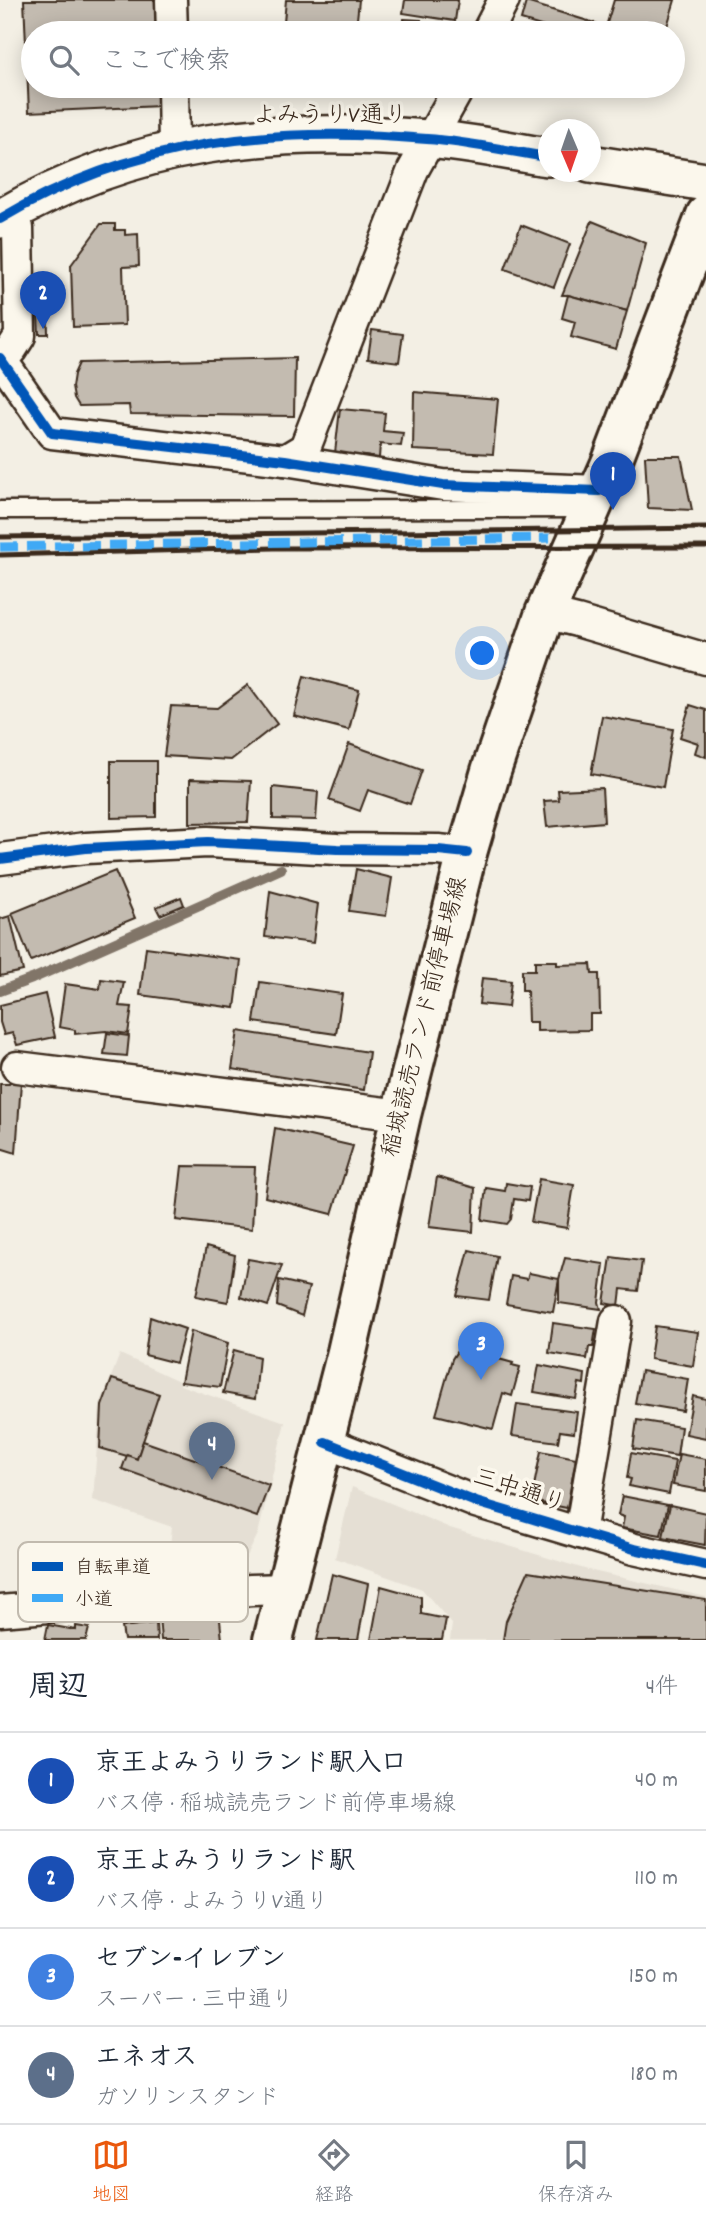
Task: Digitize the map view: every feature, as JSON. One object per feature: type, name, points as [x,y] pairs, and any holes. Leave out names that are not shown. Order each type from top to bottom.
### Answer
[{"type":"main road","name":"稲城読売ランド前停車場線","points":[[273,1640],[325,1443],[401,1115],[467,853],[491,771],[545,613],[654,356],[706,215]]},
{"type":"street","points":[[171,0],[172,21]]},
{"type":"street","points":[[493,21],[504,0]]},
{"type":"street","points":[[173,98],[174,149]]},
{"type":"street","points":[[285,460],[305,448],[413,170],[453,98]]},
{"type":"street","name":"よみうりV通り","points":[[5,216],[72,182],[174,149],[246,137],[304,134],[430,139],[538,155]]},
{"type":"street","points":[[601,166],[706,182]]},
{"type":"street","points":[[5,216],[18,228],[20,336],[11,350],[0,357],[52,433],[285,460],[443,485],[595,500]]},
{"type":"street","points":[[545,613],[706,659]]},
{"type":"street","points":[[0,859],[86,848],[208,842],[467,853]]},
{"type":"street","points":[[17,1067],[401,1115]]},
{"type":"street","points":[[580,1533],[616,1321]]},
{"type":"street","name":"三中通り","points":[[325,1443],[476,1502],[634,1549],[706,1565]]},
{"type":"street","points":[[248,1590],[286,1590]]},
{"type":"street","points":[[0,1611],[18,1609]]},
{"type":"lane","points":[[0,510],[595,500]]},
{"type":"shaded area","points":[[120,1354],[181,1382],[180,1385],[285,1422],[258,1534],[248,1554],[248,1542],[170,1542],[172,1527],[93,1500],[100,1405]]},
{"type":"shaded area","points":[[352,1487],[450,1528],[588,1570],[706,1597],[706,1640],[450,1640],[452,1624],[422,1589],[335,1558]]},
{"type":"building","points":[[24,0],[155,0],[156,21],[25,21]]},
{"type":"building","points":[[286,0],[359,0],[357,21],[284,21]]},
{"type":"building","points":[[405,0],[458,0],[455,21],[403,13]]},
{"type":"building","points":[[614,0],[675,0],[669,21],[608,21]]},
{"type":"building","points":[[526,2],[588,21],[524,21],[521,20]]},
{"type":"building","points":[[28,98],[160,98],[160,106],[29,112]]},
{"type":"building","points":[[592,221],[646,243],[627,311],[562,295]]},
{"type":"building","points":[[101,224],[115,224],[115,230],[125,230],[125,235],[138,234],[139,266],[123,267],[125,325],[73,327],[71,265]]},
{"type":"building","points":[[521,225],[570,244],[554,287],[505,269]]},
{"type":"building","points":[[47,295],[48,334],[39,334],[37,296]]},
{"type":"building","points":[[568,295],[627,311],[616,349],[571,337],[575,322],[562,318]]},
{"type":"building","points":[[372,330],[403,334],[399,362],[368,358]]},
{"type":"building","points":[[295,358],[294,416],[130,414],[129,405],[79,406],[72,387],[79,363]]},
{"type":"building","points":[[414,392],[498,399],[493,454],[413,450]]},
{"type":"building","points":[[340,409],[385,413],[383,431],[403,433],[401,446],[380,444],[379,458],[335,453]]},
{"type":"building","points":[[645,456],[681,456],[692,510],[648,508]]},
{"type":"building","points":[[304,676],[359,690],[349,730],[294,716]]},
{"type":"building","points":[[248,685],[277,724],[231,760],[164,756],[171,706],[217,708]]},
{"type":"building","points":[[690,705],[706,710],[706,757],[695,753],[698,743],[680,737]]},
{"type":"building","points":[[602,716],[673,729],[663,787],[591,774]]},
{"type":"building","points":[[349,744],[422,770],[410,804],[368,790],[360,811],[329,800]]},
{"type":"building","points":[[111,761],[156,761],[156,817],[111,818]]},
{"type":"building","points":[[190,779],[251,781],[248,822],[190,823]]},
{"type":"building","points":[[273,787],[318,792],[316,820],[273,819]]},
{"type":"building","points":[[602,788],[604,822],[547,827],[544,801],[559,800],[558,790]]},
{"type":"building","points":[[356,869],[392,878],[386,916],[349,911]]},
{"type":"building","points":[[115,871],[135,918],[31,961],[12,913]]},
{"type":"building","points":[[270,891],[318,904],[313,943],[265,937]]},
{"type":"building","points":[[181,897],[184,905],[160,915],[156,907]]},
{"type":"building","points":[[10,916],[23,971],[0,976],[0,919]]},
{"type":"building","points":[[146,947],[241,960],[235,1008],[140,995]]},
{"type":"building","points":[[535,961],[557,961],[557,965],[591,964],[592,974],[599,974],[600,1014],[590,1014],[590,1030],[537,1031],[537,1022],[528,1022],[527,990],[522,990],[522,970],[535,970]]},
{"type":"building","points":[[482,978],[511,981],[508,1007],[479,1004]]},
{"type":"building","points":[[101,979],[124,982],[119,1006],[132,1007],[128,1034],[106,1031],[75,1034],[75,1030],[59,1027],[65,984],[100,989]]},
{"type":"building","points":[[260,982],[342,994],[336,1034],[254,1022]]},
{"type":"building","points":[[45,994],[55,1037],[17,1045],[13,1033],[4,1035],[0,1022],[0,1005]]},
{"type":"building","points":[[238,1031],[369,1052],[364,1090],[232,1069]]},
{"type":"building","points":[[107,1033],[129,1036],[127,1056],[104,1054]]},
{"type":"building","points":[[21,1082],[16,1153],[0,1148],[0,1084]]},
{"type":"building","points":[[275,1128],[353,1146],[332,1214],[265,1197]]},
{"type":"building","points":[[182,1166],[255,1167],[252,1229],[176,1220]]},
{"type":"building","points":[[437,1177],[475,1188],[473,1232],[429,1227]]},
{"type":"building","points":[[539,1179],[574,1185],[567,1228],[531,1222]]},
{"type":"building","points":[[506,1183],[530,1187],[528,1201],[514,1199],[511,1219],[507,1224],[482,1220],[486,1188],[505,1191]]},
{"type":"building","points":[[206,1247],[235,1255],[228,1302],[196,1296]]},
{"type":"building","points":[[469,1250],[497,1256],[489,1300],[457,1296]]},
{"type":"building","points":[[611,1257],[642,1261],[638,1291],[621,1289],[619,1306],[604,1303]]},
{"type":"building","points":[[565,1258],[604,1264],[599,1302],[601,1309],[559,1303],[559,1279]]},
{"type":"building","points":[[248,1259],[282,1265],[268,1306],[241,1297]]},
{"type":"building","points":[[529,1273],[559,1279],[553,1312],[506,1304],[511,1276],[527,1279]]},
{"type":"building","points":[[279,1280],[309,1287],[302,1316],[277,1306]]},
{"type":"building","points":[[150,1317],[185,1329],[176,1363],[145,1355]]},
{"type":"building","points":[[553,1323],[596,1329],[593,1347],[589,1347],[587,1359],[549,1353]]},
{"type":"building","points":[[655,1326],[698,1332],[693,1366],[650,1359]]},
{"type":"building","points":[[191,1331],[228,1343],[220,1387],[181,1382]]},
{"type":"building","points":[[459,1348],[520,1367],[512,1396],[503,1393],[493,1429],[436,1415],[452,1359]]},
{"type":"building","points":[[234,1350],[259,1357],[255,1399],[223,1393]]},
{"type":"building","points":[[539,1365],[585,1374],[584,1384],[579,1383],[576,1399],[534,1392]]},
{"type":"building","points":[[641,1371],[688,1379],[683,1411],[635,1403]]},
{"type":"building","points":[[112,1379],[159,1394],[137,1459],[100,1448],[102,1406]]},
{"type":"building","points":[[693,1396],[706,1399],[706,1438],[686,1434]]},
{"type":"building","points":[[517,1404],[577,1412],[574,1433],[560,1431],[558,1442],[512,1436]]},
{"type":"building","points":[[637,1420],[681,1427],[677,1456],[633,1449]]},
{"type":"building","points":[[143,1441],[269,1485],[257,1517],[122,1469],[127,1455],[137,1459]]},
{"type":"building","points":[[541,1451],[576,1458],[567,1508],[531,1501]]},
{"type":"building","points":[[631,1453],[675,1461],[669,1494],[629,1486],[631,1479],[627,1478]]},
{"type":"building","points":[[679,1454],[706,1459],[706,1491],[673,1485]]},
{"type":"building","points":[[622,1496],[668,1505],[661,1535],[622,1528],[624,1517],[618,1515]]},
{"type":"building","points":[[670,1505],[706,1513],[705,1545],[663,1537]]},
{"type":"building","points":[[528,1572],[706,1600],[706,1640],[503,1640],[506,1621]]},
{"type":"building","points":[[332,1574],[368,1584],[358,1640],[317,1640]]},
{"type":"building","points":[[381,1586],[421,1597],[421,1614],[446,1619],[442,1640],[371,1640]]},
{"type":"building","points":[[160,1622],[220,1622],[222,1640],[161,1640]]},
{"type":"building","points":[[156,1623],[157,1640],[124,1640],[122,1627]]},
{"type":"building","points":[[48,1625],[76,1630],[76,1626],[89,1628],[86,1640],[45,1640]]},
{"type":"waterway","points":[[0,991],[281,869]]},
{"type":"railway","points":[[0,537],[706,528]]},
{"type":"railway","points":[[0,555],[274,548],[706,547]]},
{"type":"marked path","points":[[0,547],[550,538]]},
{"type":"cycle path","points":[[0,219],[51,192],[102,171],[154,155],[207,144],[260,138],[371,135],[473,144],[538,155]]},
{"type":"cycle path","points":[[0,358],[52,433],[285,460],[443,485],[599,491]]},
{"type":"cycle path","points":[[0,859],[86,848],[208,842],[467,853]]},
{"type":"cycle path","points":[[325,1442],[476,1502],[634,1549],[706,1565]]},
{"type":"place","name":"京王よみうりランド駅","points":[[43,329]]},
{"type":"place","name":"京王よみうりランド駅入口","points":[[613,510]]},
{"type":"place","name":"セブン-イレブン","points":[[481,1380]]},
{"type":"place","name":"エネオス","points":[[212,1480]]}]
